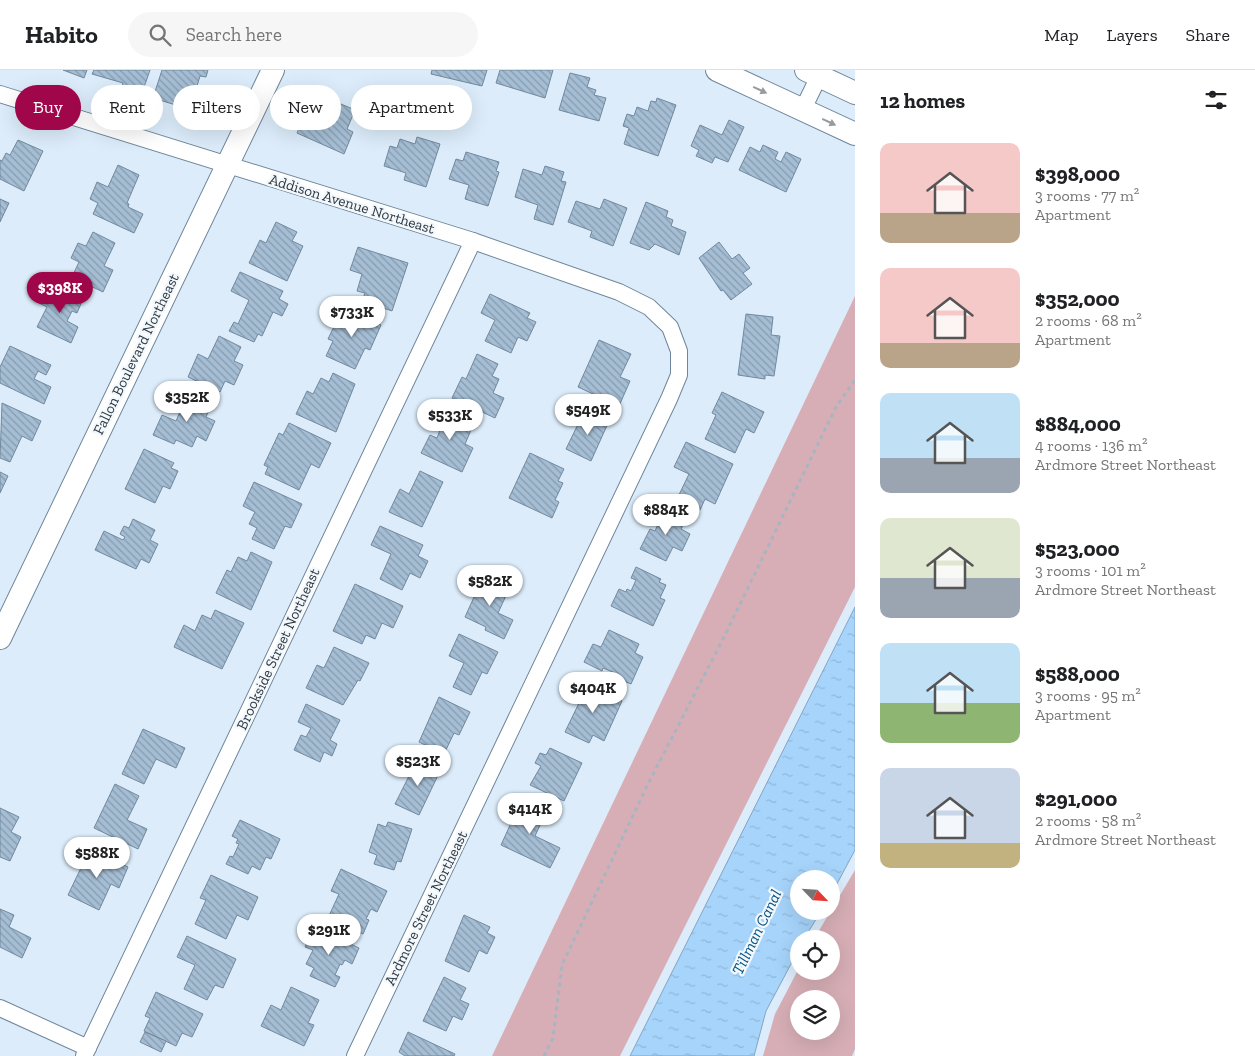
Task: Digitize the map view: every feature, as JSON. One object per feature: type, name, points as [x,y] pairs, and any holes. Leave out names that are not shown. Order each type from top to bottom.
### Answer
[{"type":"street","name":"Fallon Boulevard Northeast","points":[[0,638],[273,70]]},
{"type":"street","points":[[718,70],[855,134]]},
{"type":"street","points":[[803,109],[816,72],[855,93]]},
{"type":"street","name":"Addison Avenue Northeast","points":[[0,94],[473,241],[619,292],[649,307],[670,327],[679,351]]},
{"type":"street","name":"Brookside Street Northeast","points":[[86,1052],[473,241]]},
{"type":"street","name":"Ardmore Street Northeast","points":[[355,1056],[669,399],[679,375],[679,351]]},
{"type":"street","points":[[0,1008],[86,1052]]},
{"type":"path","points":[[544,1056],[553,1038],[562,965],[566,956],[646,786],[724,639],[836,408],[855,380]]},
{"type":"shaded area","points":[[855,296],[855,587],[620,1056],[492,1056]]},
{"type":"shaded area","points":[[855,870],[855,1049],[852,1056],[763,1056],[775,1014],[793,980],[840,980],[840,930],[819,930],[825,920],[840,920],[840,895]]},
{"type":"water","name":"Tillman Canal","points":[[855,607],[855,850],[840,878],[840,870],[790,870],[790,920],[816,920],[809,930],[790,930],[790,966],[766,1011],[754,1056],[630,1056]]},
{"type":"building","points":[[63,70],[87,70],[84,78]]},
{"type":"building","points":[[94,70],[150,70],[145,85],[122,85],[123,83],[92,74]]},
{"type":"building","points":[[162,70],[208,70],[206,77],[200,76],[197,85],[173,85],[173,104],[163,101],[163,85],[157,85]]},
{"type":"building","points":[[432,70],[487,70],[482,86],[431,74]]},
{"type":"building","points":[[500,70],[553,70],[545,98],[496,83]]},
{"type":"building","points":[[570,73],[590,78],[587,87],[596,90],[594,95],[606,98],[599,121],[559,110]]},
{"type":"building","points":[[657,98],[676,105],[658,156],[624,144],[629,128],[623,126],[627,114],[634,116],[637,107],[648,111],[651,101],[656,102]]},
{"type":"building","points":[[341,104],[351,108],[351,120],[347,129],[353,132],[344,154],[297,133],[298,130],[341,130]]},
{"type":"building","points":[[729,120],[744,127],[728,162],[715,157],[712,163],[696,156],[699,150],[691,146],[700,125],[722,135]]},
{"type":"building","points":[[417,137],[440,144],[426,187],[404,180],[406,173],[384,166],[390,146],[397,148],[400,139],[415,144]]},
{"type":"building","points":[[18,140],[43,151],[24,191],[0,179],[0,160],[2,161],[6,153],[10,155]]},
{"type":"building","points":[[763,145],[778,152],[775,159],[781,162],[786,152],[801,159],[786,192],[739,170],[750,147],[760,152]]},
{"type":"building","points":[[466,152],[499,162],[496,171],[499,172],[488,206],[465,199],[469,185],[449,179],[456,159],[463,161]]},
{"type":"building","points":[[118,165],[139,175],[127,203],[129,204],[128,207],[143,214],[134,233],[93,214],[98,203],[90,199],[97,182],[108,187]]},
{"type":"building","points":[[545,166],[564,172],[561,181],[566,182],[553,225],[534,219],[538,205],[515,197],[523,169],[542,175]]},
{"type":"building","points":[[0,199],[9,203],[0,222]]},
{"type":"building","points":[[604,199],[627,208],[613,246],[590,237],[592,231],[568,222],[576,201],[600,209]]},
{"type":"building","points":[[646,202],[668,211],[666,217],[673,220],[671,226],[686,232],[679,255],[655,244],[649,250],[630,243]]},
{"type":"building","points":[[276,222],[297,232],[292,241],[303,246],[287,281],[249,263],[260,240],[266,243]]},
{"type":"building","points":[[93,232],[115,243],[104,266],[113,270],[103,292],[72,277],[79,262],[71,258],[78,243],[86,246]]},
{"type":"building","points":[[719,242],[732,259],[739,254],[750,268],[743,273],[752,284],[731,300],[723,290],[721,291],[699,258]]},
{"type":"building","points":[[358,247],[408,263],[392,311],[362,301],[365,293],[357,291],[362,274],[350,270]]},
{"type":"building","points":[[240,272],[283,291],[279,299],[288,304],[282,316],[273,312],[262,336],[258,334],[254,342],[229,331],[234,322],[238,324],[249,300],[231,291]]},
{"type":"building","points":[[58,287],[83,299],[77,313],[72,311],[67,321],[78,327],[71,343],[37,327],[47,307],[39,303],[44,291],[52,295]]},
{"type":"building","points":[[490,294],[530,313],[527,318],[536,322],[527,341],[518,337],[511,353],[485,341],[495,320],[481,313]]},
{"type":"building","points":[[343,308],[381,325],[370,350],[365,348],[355,369],[326,356],[333,341],[328,339]]},
{"type":"building","points":[[746,314],[773,317],[771,335],[780,336],[774,376],[765,375],[765,379],[738,375]]},
{"type":"building","points":[[219,336],[241,347],[234,361],[243,365],[234,385],[225,381],[220,392],[188,377],[198,354],[208,359]]},
{"type":"building","points":[[599,340],[631,354],[620,377],[630,381],[619,406],[578,387]]},
{"type":"building","points":[[10,346],[51,365],[46,375],[38,371],[34,379],[51,387],[44,404],[0,383],[0,367]]},
{"type":"building","points":[[477,354],[498,364],[492,376],[499,379],[493,393],[504,398],[495,418],[452,398],[462,377],[466,379]]},
{"type":"building","points":[[333,373],[355,384],[336,432],[296,414],[307,391],[313,394],[321,378],[329,382]]},
{"type":"building","points":[[722,392],[764,412],[754,433],[746,429],[735,453],[705,439],[716,415],[712,413]]},
{"type":"building","points":[[188,394],[211,405],[206,417],[215,421],[206,441],[197,436],[192,447],[176,440],[174,444],[153,435],[162,415],[176,421]]},
{"type":"building","points":[[2,403],[41,421],[32,441],[22,436],[10,462],[0,458]]},
{"type":"building","points":[[442,408],[474,423],[465,444],[473,448],[462,472],[421,453],[430,435],[437,438],[440,430],[434,427]]},
{"type":"building","points":[[592,413],[609,421],[591,461],[566,449],[582,416],[589,419]]},
{"type":"building","points":[[289,423],[331,443],[319,468],[311,464],[299,490],[265,474],[268,467],[264,465],[279,433],[283,435]]},
{"type":"building","points":[[686,442],[733,464],[715,504],[705,499],[700,510],[677,499],[689,474],[674,467]]},
{"type":"building","points":[[144,449],[174,463],[171,468],[178,471],[170,489],[163,486],[155,503],[125,489]]},
{"type":"building","points":[[530,453],[564,469],[558,481],[563,483],[555,500],[559,502],[552,518],[509,498]]},
{"type":"building","points":[[420,471],[443,482],[422,527],[389,512],[400,489],[409,494]]},
{"type":"building","points":[[0,472],[8,476],[0,493]]},
{"type":"building","points":[[254,482],[302,504],[291,528],[285,526],[274,549],[252,539],[257,528],[249,524],[255,512],[243,506]]},
{"type":"building","points":[[665,509],[686,519],[681,529],[690,534],[682,551],[673,547],[666,561],[640,549],[650,529],[655,531]]},
{"type":"building","points":[[133,519],[155,530],[150,540],[158,544],[149,563],[141,559],[136,569],[95,550],[104,531],[123,540],[125,537],[120,534],[124,526],[129,528]]},
{"type":"building","points":[[380,526],[423,545],[418,556],[428,561],[420,578],[410,573],[402,590],[380,579],[391,554],[371,545]]},
{"type":"building","points":[[251,552],[272,562],[251,610],[216,593],[227,570],[231,572],[238,557],[247,561]]},
{"type":"building","points":[[636,567],[661,579],[659,582],[666,585],[660,598],[665,600],[653,626],[611,606],[619,589],[626,592],[627,589],[631,591],[636,580],[631,578]]},
{"type":"building","points":[[484,575],[510,587],[498,613],[513,620],[504,639],[485,630],[486,627],[465,617]]},
{"type":"building","points":[[355,584],[403,606],[393,628],[382,623],[375,639],[366,635],[362,644],[333,631]]},
{"type":"building","points":[[215,610],[244,623],[222,669],[174,647],[184,625],[195,631],[202,615],[211,619]]},
{"type":"building","points":[[609,630],[639,644],[635,653],[643,657],[631,684],[619,679],[620,675],[603,668],[602,671],[584,662],[593,644],[601,647]]},
{"type":"building","points":[[459,634],[498,652],[487,674],[482,672],[471,695],[453,687],[464,663],[449,656]]},
{"type":"building","points":[[334,647],[369,663],[360,681],[358,680],[343,705],[306,688],[317,665],[324,668]]},
{"type":"building","points":[[582,682],[622,701],[604,741],[593,735],[589,743],[565,732],[579,703],[574,700]]},
{"type":"building","points":[[439,697],[470,712],[459,735],[454,733],[444,754],[419,742]]},
{"type":"building","points":[[306,704],[340,720],[330,740],[337,744],[332,756],[324,752],[320,762],[294,750],[301,735],[306,737],[311,728],[298,722]]},
{"type":"building","points":[[143,729],[185,748],[176,768],[156,759],[144,784],[122,774]]},
{"type":"building","points":[[550,748],[582,763],[564,801],[530,785],[541,766],[535,763],[540,753],[546,755]]},
{"type":"building","points":[[418,758],[441,769],[419,815],[395,804]]},
{"type":"building","points":[[115,784],[139,796],[127,820],[147,829],[138,849],[94,828]]},
{"type":"building","points":[[522,799],[547,810],[535,836],[560,848],[550,868],[501,845]]},
{"type":"building","points":[[0,808],[19,817],[11,832],[21,837],[10,861],[0,857]]},
{"type":"building","points":[[240,820],[280,839],[271,859],[266,857],[260,870],[252,866],[248,874],[226,864],[230,856],[233,857],[239,844],[236,843],[238,839],[232,836]]},
{"type":"building","points":[[388,822],[412,829],[401,862],[397,861],[394,870],[374,864],[377,855],[369,852],[378,824],[386,827]]},
{"type":"building","points":[[90,849],[128,867],[119,888],[111,884],[99,910],[68,895]]},
{"type":"building","points":[[341,869],[387,891],[377,912],[371,909],[366,919],[369,920],[363,934],[328,918],[339,894],[331,891]]},
{"type":"building","points":[[211,875],[258,897],[248,920],[237,915],[226,939],[195,924],[206,900],[200,898]]},
{"type":"building","points":[[0,909],[14,915],[9,927],[31,938],[22,958],[0,947]]},
{"type":"building","points":[[464,915],[490,927],[487,933],[495,937],[487,954],[479,950],[469,972],[445,961]]},
{"type":"building","points":[[315,927],[359,948],[352,964],[345,960],[342,965],[340,964],[335,975],[340,977],[335,987],[310,976],[314,968],[306,964],[313,950],[305,947]]},
{"type":"building","points":[[187,936],[236,959],[223,988],[215,985],[207,1000],[184,989],[195,965],[177,957]]},
{"type":"building","points":[[444,977],[466,988],[460,1000],[469,1004],[462,1020],[453,1016],[446,1031],[423,1021]]},
{"type":"building","points":[[291,987],[319,1000],[308,1023],[314,1025],[304,1046],[261,1026],[271,1005],[281,1010]]},
{"type":"building","points":[[156,992],[203,1014],[192,1037],[182,1033],[176,1046],[144,1031],[150,1018],[145,1016]]},
{"type":"building","points":[[145,1032],[166,1041],[161,1052],[140,1042]]},
{"type":"building","points":[[408,1032],[455,1054],[454,1056],[405,1056],[399,1052]]}]
